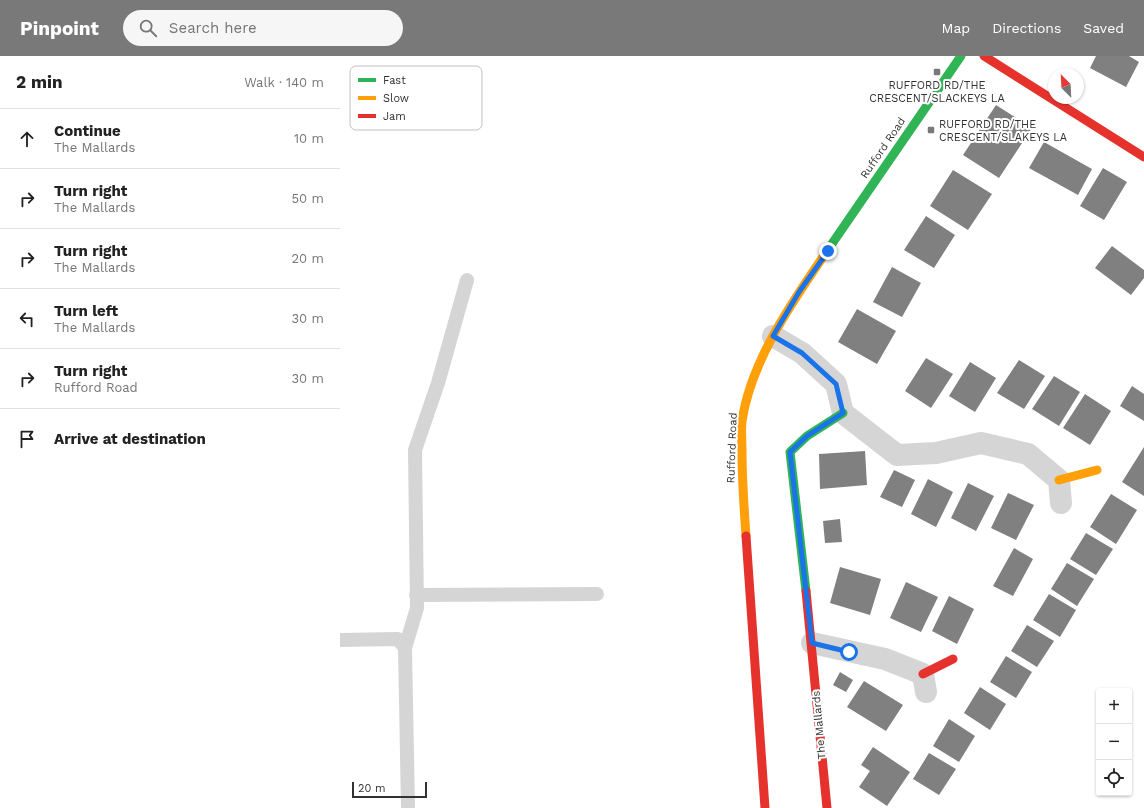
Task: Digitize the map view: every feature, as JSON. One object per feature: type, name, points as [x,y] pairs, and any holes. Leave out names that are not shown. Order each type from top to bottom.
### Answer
[{"type":"main road","name":"Rufford Road","points":[[765,808],[742,484],[742,422],[749,388],[761,358],[799,292],[961,56]]},
{"type":"main road","points":[[984,56],[1144,157]]},
{"type":"main road","name":"The Mallards","points":[[827,808],[812,643],[790,452],[807,436],[843,413]]},
{"type":"main road","points":[[1059,480],[1097,470]]},
{"type":"main road","points":[[924,683],[953,660]]},
{"type":"street","points":[[773,336],[802,353],[836,384],[843,413],[897,455],[936,453],[981,443],[1028,454],[1059,480],[1061,503]]},
{"type":"street","points":[[812,643],[885,659],[924,683]]},
{"type":"lane","points":[[408,808],[405,648],[417,608],[415,450],[438,383],[467,280]]},
{"type":"lane","points":[[416,595],[598,594]]},
{"type":"lane","points":[[340,640],[398,639],[405,648]]},
{"type":"building","points":[[1096,56],[1129,56],[1139,62],[1126,87],[1090,68]]},
{"type":"building","points":[[996,105],[1032,128],[999,178],[963,155]]},
{"type":"building","points":[[1044,142],[1092,169],[1078,195],[1029,168]]},
{"type":"building","points":[[1103,168],[1127,182],[1104,220],[1080,206]]},
{"type":"building","points":[[953,170],[992,194],[968,230],[930,206]]},
{"type":"building","points":[[926,216],[955,235],[934,268],[904,250]]},
{"type":"building","points":[[1112,246],[1144,270],[1144,278],[1131,295],[1095,268]]},
{"type":"building","points":[[892,267],[921,283],[902,317],[873,302]]},
{"type":"building","points":[[857,309],[896,331],[877,364],[838,342]]},
{"type":"building","points":[[926,358],[953,374],[931,408],[905,391]]},
{"type":"building","points":[[1019,360],[1045,376],[1024,409],[997,393]]},
{"type":"building","points":[[970,362],[996,378],[975,412],[949,396]]},
{"type":"building","points":[[1054,376],[1080,392],[1059,426],[1032,409]]},
{"type":"building","points":[[1132,386],[1144,394],[1144,421],[1120,406]]},
{"type":"building","points":[[1085,394],[1111,411],[1090,445],[1063,428]]},
{"type":"building","points":[[1144,447],[1144,496],[1122,482]]},
{"type":"building","points":[[865,451],[867,485],[820,489],[819,454]]},
{"type":"building","points":[[894,470],[915,480],[902,507],[880,497]]},
{"type":"building","points":[[928,479],[953,492],[936,527],[911,514]]},
{"type":"building","points":[[968,483],[994,496],[976,531],[951,518]]},
{"type":"building","points":[[1008,493],[1034,505],[1016,540],[991,528]]},
{"type":"building","points":[[1111,494],[1137,510],[1116,544],[1090,527]]},
{"type":"building","points":[[840,519],[842,542],[825,543],[823,521]]},
{"type":"building","points":[[1086,533],[1113,549],[1096,575],[1070,559]]},
{"type":"building","points":[[1014,548],[1033,559],[1013,596],[993,586]]},
{"type":"building","points":[[1067,563],[1094,579],[1077,606],[1051,589]]},
{"type":"building","points":[[840,567],[881,579],[870,615],[830,603]]},
{"type":"building","points":[[906,582],[938,597],[921,632],[890,618]]},
{"type":"building","points":[[1049,594],[1076,610],[1060,637],[1033,620]]},
{"type":"building","points":[[949,596],[974,609],[957,644],[932,631]]},
{"type":"building","points":[[1027,625],[1054,641],[1037,667],[1011,651]]},
{"type":"building","points":[[1006,656],[1032,672],[1016,698],[990,682]]},
{"type":"building","points":[[840,672],[853,680],[846,692],[833,685]]},
{"type":"building","points":[[864,681],[903,705],[886,731],[847,707]]},
{"type":"building","points":[[980,687],[1006,704],[990,730],[964,713]]},
{"type":"building","points":[[949,719],[975,736],[959,762],[933,746]]},
{"type":"building","points":[[873,747],[910,772],[887,806],[859,787],[870,771],[861,765]]},
{"type":"building","points":[[929,753],[956,769],[939,795],[913,779]]},
{"type":"traffic: fast","points":[[827,251],[961,56]]},
{"type":"traffic: fast","points":[[806,591],[790,452],[807,436],[843,413]]},
{"type":"traffic: slow","points":[[746,536],[742,421],[747,398],[754,376],[775,332],[827,251]]},
{"type":"traffic: slow","points":[[1059,480],[1097,470]]},
{"type":"traffic: jam","points":[[984,56],[1144,157]]},
{"type":"traffic: jam","points":[[746,536],[765,808]]},
{"type":"traffic: jam","points":[[806,591],[827,808]]},
{"type":"traffic: jam","points":[[923,674],[953,659]]},
{"type":"place","name":"RUFFORD RD/THE CRESCENT/SLACKEYS LA","points":[[937,72]]},
{"type":"place","name":"RUFFORD RD/THE CRESCENT/SLAKEYS LA","points":[[931,130]]},
{"type":"route","points":[[828,251],[799,292],[773,336],[802,353],[836,384],[843,413],[807,436],[790,452],[812,643],[849,652]]}]
